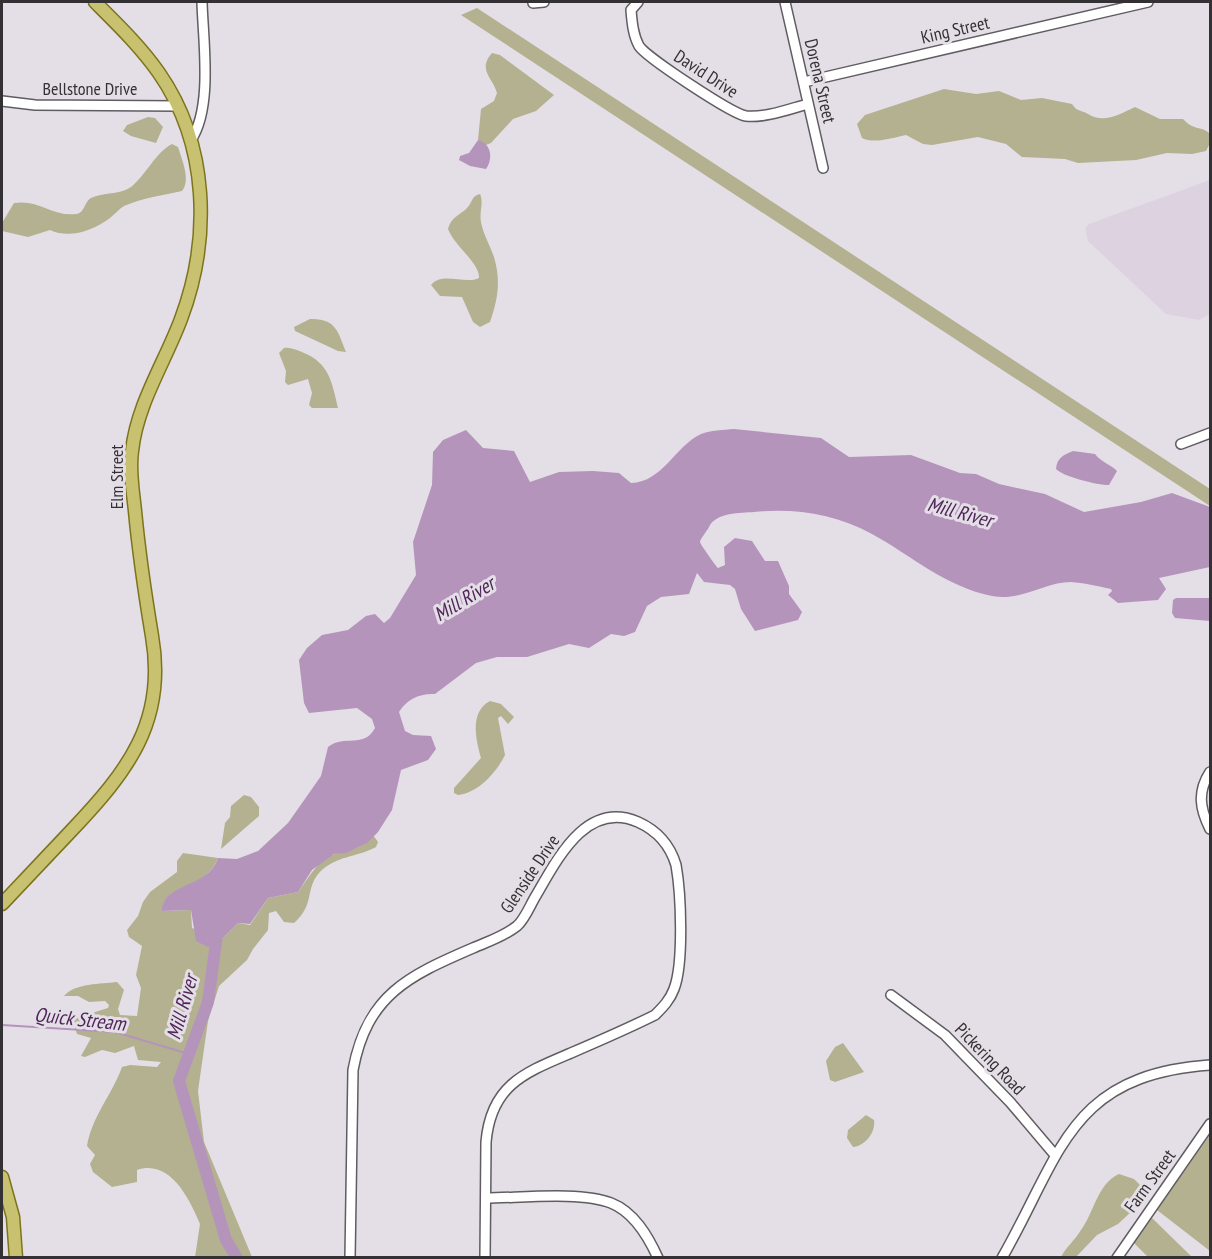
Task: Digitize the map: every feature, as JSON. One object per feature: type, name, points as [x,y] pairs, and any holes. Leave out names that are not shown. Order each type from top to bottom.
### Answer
[{"type":"main road","name":"Elm Street","points":[[2,904],[115,781],[139,744],[152,706],[157,669],[137,537],[131,454],[143,410],[182,318],[193,278],[201,202],[191,140],[178,106],[160,74],[143,52],[95,2]]},
{"type":"main road","points":[[3,1185],[14,1225],[16,1257]]},
{"type":"street","points":[[191,140],[200,122],[204,93],[202,2]]},
{"type":"street","points":[[533,3],[544,2]]},
{"type":"street","name":"David Drive","points":[[638,2],[631,10],[639,46],[653,59],[724,106],[741,115],[758,116],[808,104]]},
{"type":"street","name":"Dorena Street","points":[[785,2],[823,168]]},
{"type":"street","name":"King Street","points":[[804,82],[1148,2]]},
{"type":"street","name":"Bellstone Drive","points":[[2,101],[35,105],[178,106]]},
{"type":"street","points":[[1181,444],[1210,433]]},
{"type":"street","points":[[1210,772],[1203,786],[1201,799],[1203,813],[1210,829]]},
{"type":"street","name":"Glenside Drive","points":[[351,1257],[353,1070],[357,1048],[370,1018],[383,1001],[416,973],[501,937],[520,924],[565,848],[581,830],[596,821],[610,817],[629,818],[658,834],[672,852],[676,865],[679,958],[674,990],[666,1004],[655,1015],[521,1075],[500,1097],[487,1125],[485,1257]]},
{"type":"street","name":"Pickering Road","points":[[891,995],[945,1035],[1010,1102],[1055,1155]]},
{"type":"street","points":[[1002,1257],[1055,1155],[1088,1110],[1108,1094],[1154,1074],[1210,1065]]},
{"type":"street","name":"Farm Street","points":[[1117,1257],[1210,1124]]},
{"type":"street","points":[[486,1198],[579,1197],[610,1202],[628,1213],[648,1236],[658,1257]]},
{"type":"shaded area","points":[[477,8],[1210,489],[1210,506],[461,15]]},
{"type":"shaded area","points":[[492,53],[500,55],[554,95],[536,111],[513,119],[491,143],[486,145],[478,140],[481,109],[494,101],[497,93],[486,69]]},
{"type":"shaded area","points":[[944,89],[976,94],[999,91],[1021,100],[1042,98],[1072,104],[1078,110],[1100,118],[1112,117],[1135,107],[1160,119],[1183,119],[1209,133],[1210,143],[1206,151],[1192,154],[1167,153],[1136,160],[1078,163],[1065,159],[1022,157],[1006,144],[978,137],[932,145],[923,144],[906,135],[878,140],[862,138],[857,124],[865,115]]},
{"type":"shaded area","points":[[148,117],[155,118],[163,127],[156,143],[131,136],[123,131],[127,125]]},
{"type":"shaded area","points":[[172,144],[178,147],[185,170],[186,181],[182,191],[124,206],[103,223],[73,234],[50,230],[28,237],[2,231],[2,223],[14,203],[31,203],[60,213],[76,214],[81,212],[91,198],[127,190]]},
{"type":"shaded area","points":[[1210,180],[1210,314],[1199,320],[1166,314],[1088,241],[1085,228],[1089,224]]},
{"type":"shaded area","points":[[480,194],[481,222],[494,257],[498,282],[497,298],[490,322],[480,327],[473,322],[462,297],[440,296],[431,285],[447,278],[473,280],[479,278],[476,267],[448,229],[475,196]]},
{"type":"shaded area","points":[[310,319],[319,319],[331,324],[338,333],[346,352],[338,351],[295,331],[294,327]]},
{"type":"shaded area","points":[[284,348],[302,352],[319,362],[331,382],[338,408],[312,408],[309,405],[312,393],[308,379],[288,385],[285,382],[286,371],[279,353]]},
{"type":"shaded area","points":[[490,701],[501,704],[514,717],[508,724],[501,716],[498,718],[505,755],[497,769],[486,781],[473,790],[458,795],[454,793],[454,788],[481,758],[476,735],[477,719],[483,706]]},
{"type":"shaded area","points":[[244,795],[251,797],[259,807],[259,816],[221,849],[225,823],[230,817],[231,806]]},
{"type":"shaded area","points":[[373,835],[378,842],[376,847],[332,863],[319,873],[312,885],[305,910],[294,923],[284,922],[276,911],[269,913],[268,930],[247,960],[219,986],[208,1021],[198,1091],[204,1142],[252,1257],[195,1257],[200,1224],[184,1193],[169,1175],[149,1168],[137,1170],[137,1182],[112,1187],[93,1172],[90,1164],[95,1155],[87,1146],[93,1125],[122,1067],[130,1065],[157,1067],[161,1062],[138,1060],[134,1046],[115,1053],[102,1050],[85,1057],[81,1056],[91,1038],[77,1034],[74,1024],[66,1021],[108,1008],[109,1005],[105,1001],[89,1002],[78,996],[64,996],[81,986],[117,982],[124,990],[118,1009],[120,1015],[137,1016],[141,988],[136,975],[142,946],[129,937],[127,930],[138,916],[150,892],[177,872],[177,861],[183,853],[218,858],[207,874],[173,897],[162,911],[191,910],[192,928],[222,939],[238,923],[250,925],[268,898],[298,892],[323,860],[360,846]]},
{"type":"shaded area","points":[[843,1043],[864,1072],[835,1082],[830,1080],[826,1061],[835,1047]]},
{"type":"shaded area","points":[[866,1115],[874,1120],[871,1134],[862,1144],[853,1147],[847,1138],[848,1130]]},
{"type":"shaded area","points":[[1210,1135],[1210,1251],[1157,1210]]},
{"type":"shaded area","points":[[1119,1174],[1134,1179],[1142,1187],[1133,1210],[1118,1224],[1097,1235],[1076,1257],[1061,1257],[1079,1234],[1101,1192]]},
{"type":"shaded area","points":[[1152,1218],[1192,1257],[1148,1257],[1133,1242]]},
{"type":"water","points":[[478,140],[489,148],[490,161],[486,169],[470,166],[459,160],[460,156],[469,153]]},
{"type":"water","points":[[734,429],[821,438],[849,457],[911,455],[960,473],[976,474],[999,484],[1045,494],[1084,512],[1141,502],[1172,493],[1210,507],[1210,567],[1159,578],[1166,589],[1158,600],[1118,603],[1108,595],[1111,589],[1071,582],[1012,596],[992,596],[959,586],[872,534],[829,517],[785,511],[729,514],[712,522],[700,541],[701,544],[718,568],[725,565],[724,547],[735,538],[752,541],[765,561],[778,561],[789,586],[789,594],[802,612],[798,620],[755,631],[741,609],[735,589],[730,585],[704,582],[697,573],[689,594],[661,597],[647,606],[635,632],[624,636],[611,634],[589,648],[569,644],[527,657],[497,657],[476,663],[435,694],[414,698],[399,712],[405,731],[413,735],[431,736],[436,749],[428,760],[401,770],[392,810],[378,832],[367,843],[346,853],[334,854],[312,870],[298,892],[268,898],[250,924],[238,923],[222,939],[208,947],[196,941],[191,910],[162,911],[164,902],[170,895],[205,875],[213,868],[218,858],[237,859],[258,851],[288,823],[321,776],[328,747],[334,743],[365,738],[375,728],[372,719],[357,708],[309,713],[304,703],[299,660],[307,648],[322,635],[348,630],[366,616],[375,614],[384,623],[390,618],[416,575],[413,542],[432,485],[433,452],[443,440],[466,430],[483,448],[514,451],[530,482],[559,472],[593,471],[619,473],[631,483],[652,477],[701,434]]},
{"type":"water","points":[[1073,451],[1095,454],[1117,471],[1109,485],[1081,480],[1056,469],[1061,457]]},
{"type":"water","points":[[1176,598],[1210,598],[1210,621],[1175,618],[1172,613],[1173,600]]},
{"type":"waterway","name":"Mill River","points":[[218,927],[208,1002],[179,1081],[226,1240],[237,1258]]},
{"type":"waterway","name":"Quick Stream","points":[[2,1025],[115,1032],[189,1054]]}]
